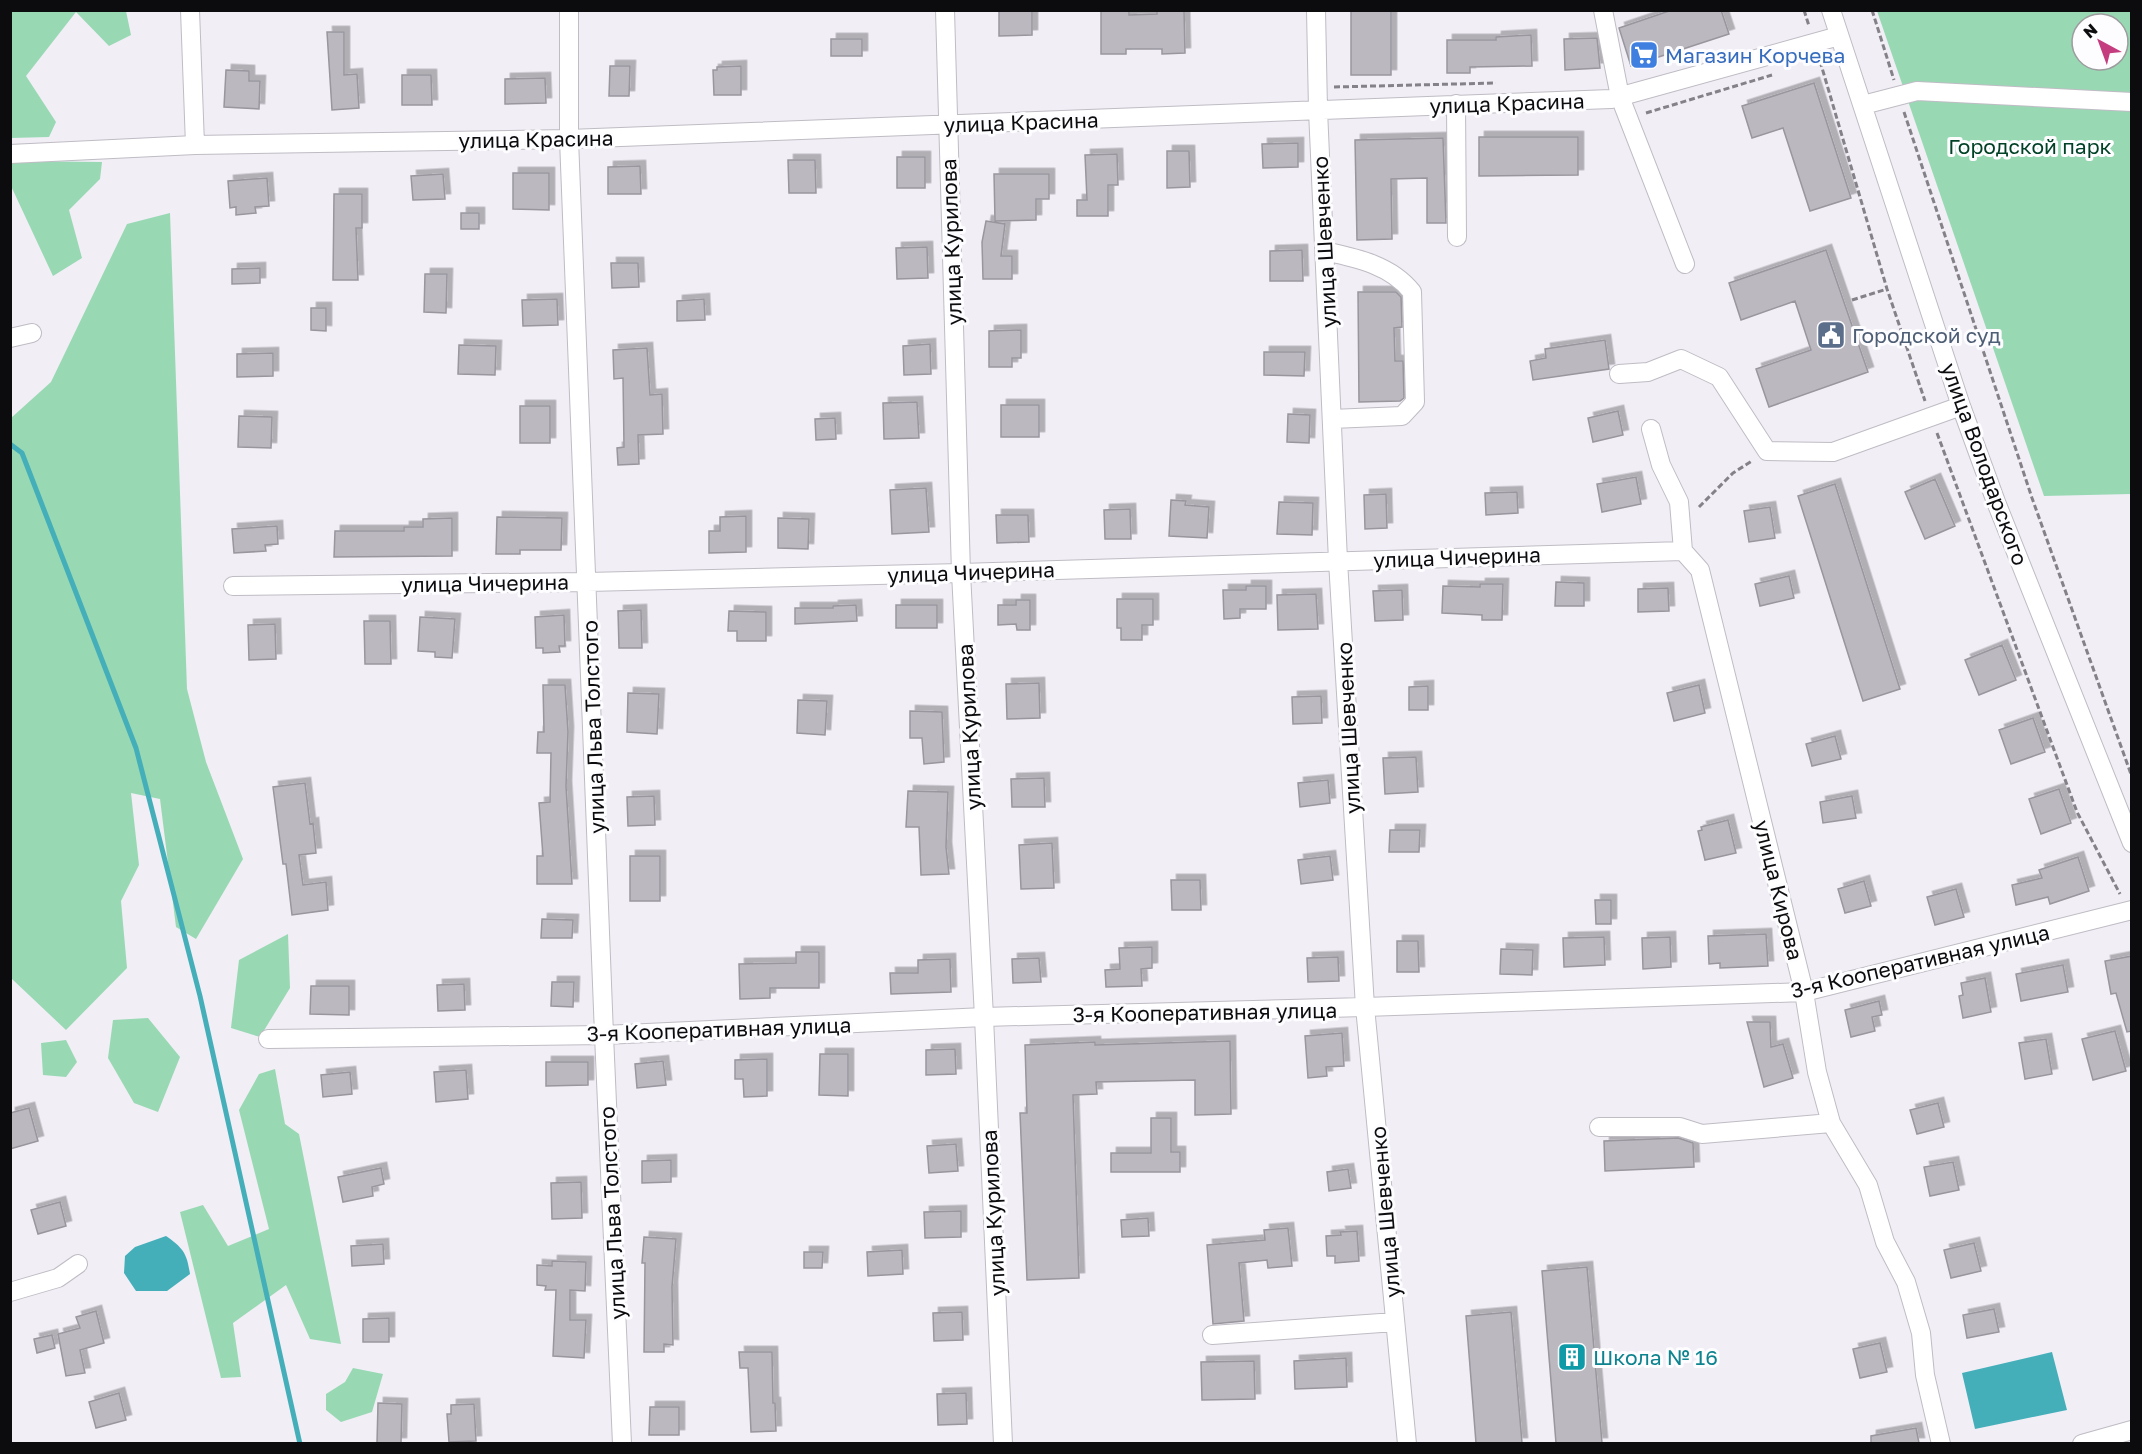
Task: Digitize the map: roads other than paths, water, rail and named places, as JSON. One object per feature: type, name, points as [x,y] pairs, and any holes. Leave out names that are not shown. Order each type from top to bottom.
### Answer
[{"type":"street","points":[[190,10],[195,145]]},
{"type":"street","name":"улица Льва Толстого","points":[[569,10],[569,139],[622,1443]]},
{"type":"street","name":"улица Курилова","points":[[945,10],[961,573],[1003,1443]]},
{"type":"street","name":"улица Шевченко","points":[[1316,10],[1317,87],[1338,561],[1365,1007],[1407,1443]]},
{"type":"street","points":[[1603,10],[1620,96],[1685,264]]},
{"type":"street","name":"улица Володарского","points":[[1831,10],[1961,406],[1996,502],[2132,843]]},
{"type":"street","name":"улица Красина","points":[[10,154],[195,145],[569,139],[1611,99],[1839,36]]},
{"type":"street","points":[[1863,105],[1917,91],[2132,102]]},
{"type":"street","points":[[1456,104],[1457,237]]},
{"type":"street","points":[[1324,251],[1367,261],[1403,281],[1412,292],[1415,402],[1402,416],[1332,419]]},
{"type":"street","points":[[10,338],[32,333]]},
{"type":"street","points":[[1619,374],[1648,372],[1681,359],[1719,377],[1767,451],[1833,452],[1961,406]]},
{"type":"street","points":[[1651,429],[1661,465],[1679,502],[1683,551]]},
{"type":"street","name":"улица Чичерина","points":[[233,586],[587,582],[961,573],[1683,551]]},
{"type":"street","name":"улица Кирова","points":[[1683,551],[1700,570],[1804,992],[1817,1072],[1831,1123],[1868,1185],[1885,1242],[1906,1282],[1921,1333],[1925,1375],[1941,1443]]},
{"type":"street","name":"3-я Кооперативная улица","points":[[268,1039],[604,1035],[984,1017],[1804,992],[2130,911]]},
{"type":"street","points":[[1599,1127],[1680,1127],[1702,1134],[1831,1123]]},
{"type":"street","points":[[10,1292],[57,1278],[78,1264]]},
{"type":"street","points":[[1212,1335],[1395,1322]]},
{"type":"street","points":[[2082,1443],[2132,1430]]},
{"type":"water","points":[[166,1236],[183,1252],[190,1274],[167,1291],[136,1291],[124,1273],[125,1256],[135,1247]]},
{"type":"water","points":[[2052,1352],[2067,1410],[1975,1429],[1962,1373]]},
{"type":"waterway","points":[[10,444],[22,453],[136,748],[200,996],[300,1444]]},
{"type":"place","name":"Магазин Корчева","points":[[1644,55]]},
{"type":"place","name":"Городской суд","points":[[1831,335]]},
{"type":"place","name":"Школа № 16","points":[[1572,1357]]},
{"type":"park label","name":"Городской парк","points":[[2030,146]]}]
